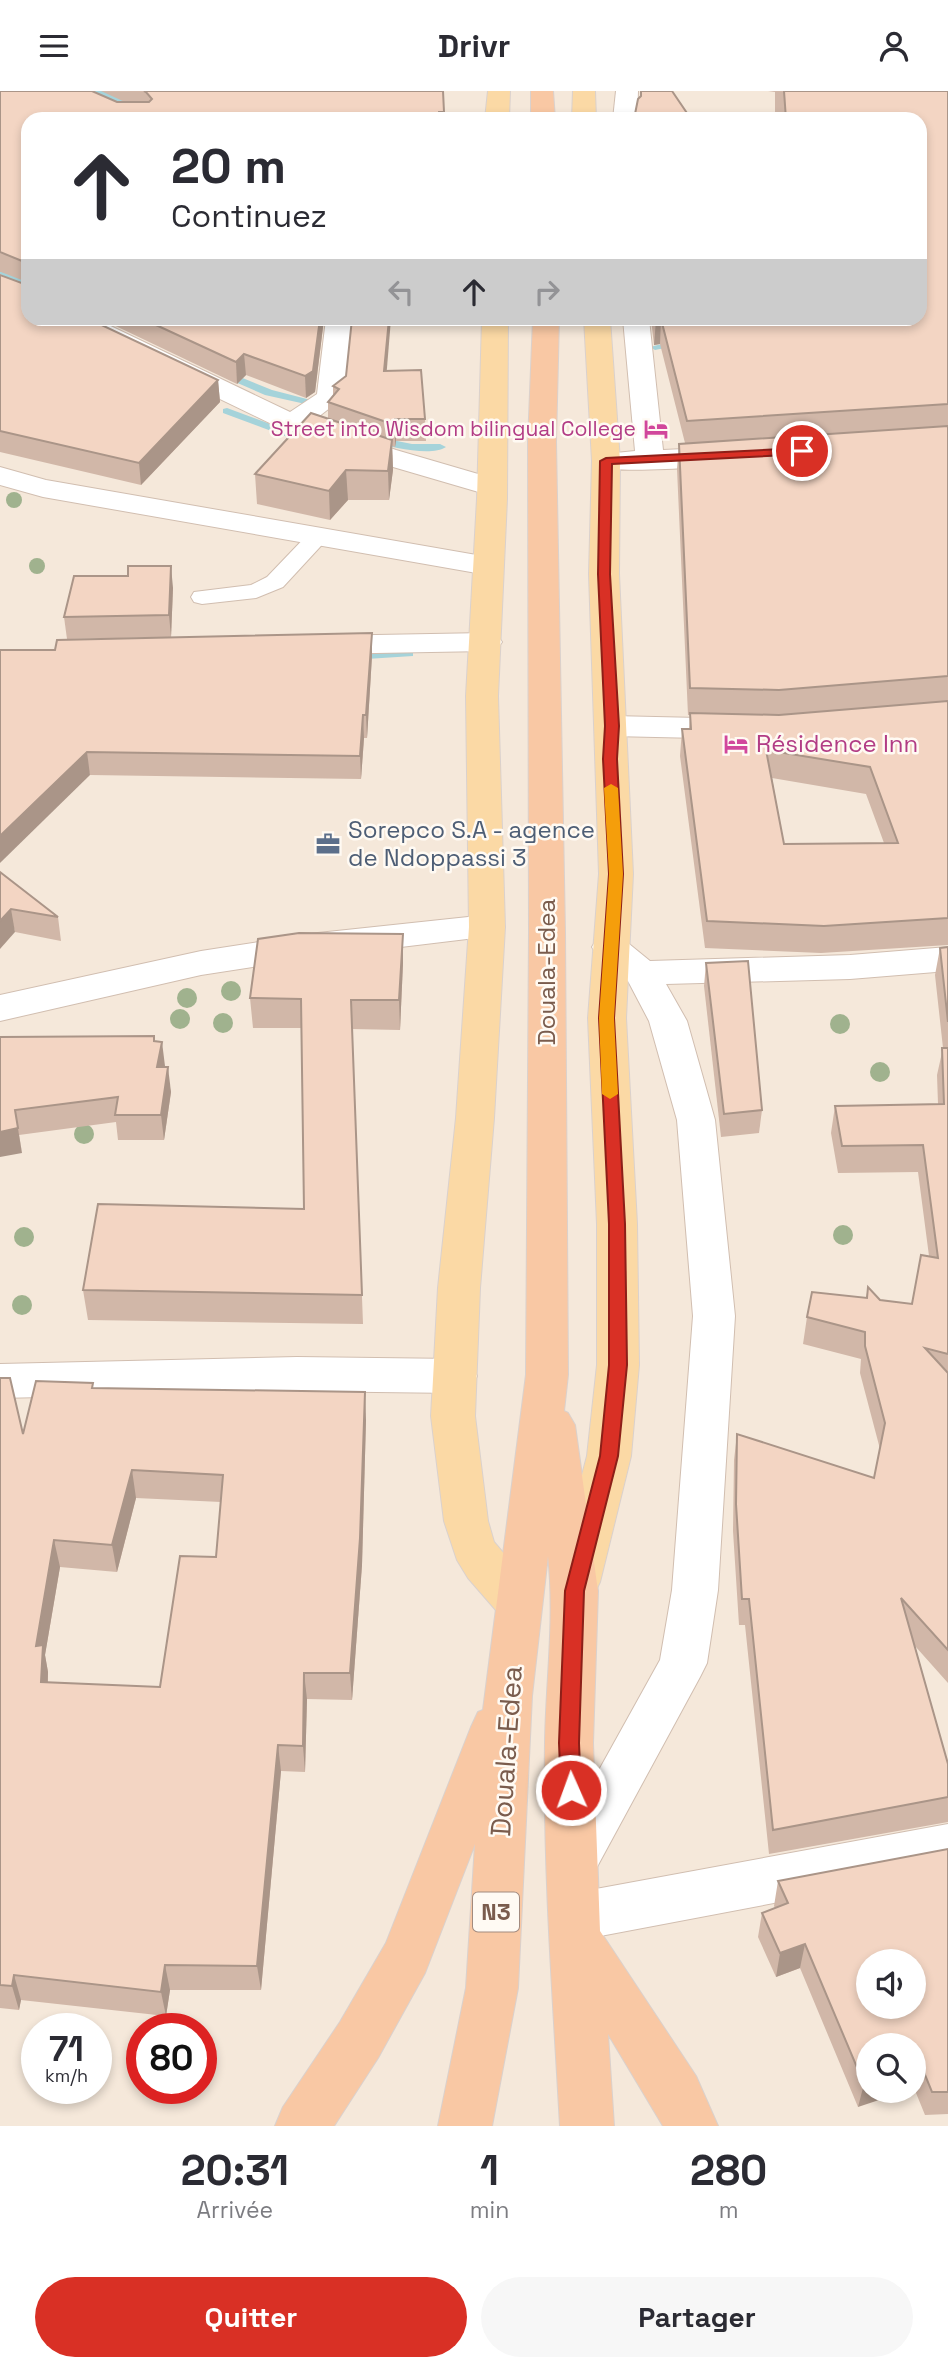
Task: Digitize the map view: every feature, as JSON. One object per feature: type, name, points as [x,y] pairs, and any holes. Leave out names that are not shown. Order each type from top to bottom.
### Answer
[{"type":"highway","points":[[542,91],[543,112]]},
{"type":"highway","name":"Douala-Edea","points":[[546,326],[542,454],[547,918],[547,1375],[575,1591],[569,1743],[575,1927],[587,2126]]},
{"type":"highway","name":"Douala-Edea","points":[[465,2126],[492,1988],[508,1696],[517,1602],[547,1375]]},
{"type":"highway","points":[[302,2126],[359,2040],[407,1956],[508,1696]]},
{"type":"highway","points":[[575,1927],[677,2095],[691,2126]]},
{"type":"main road","points":[[498,112],[499,91]]},
{"type":"main road","points":[[584,91],[584,112]]},
{"type":"main road","points":[[495,326],[492,487],[482,696],[487,927],[475,1118],[459,1288],[453,1416],[466,1521],[473,1547],[484,1565],[517,1602]]},
{"type":"main road","points":[[575,1591],[609,1456],[618,1365],[617,1224],[607,1018],[611,974],[626,960],[616,874],[610,759],[612,726],[604,574],[606,461],[597,326]]},
{"type":"street","points":[[626,112],[627,91]]},
{"type":"street","points":[[91,326],[292,423],[386,456],[492,487]]},
{"type":"street","points":[[292,423],[330,397],[338,326]]},
{"type":"street","points":[[637,326],[650,460]]},
{"type":"street","points":[[606,461],[761,454]]},
{"type":"street","points":[[0,477],[43,488],[488,566]]},
{"type":"street","points":[[291,646],[486,642]]},
{"type":"street","points":[[612,726],[776,729]]},
{"type":"street","points":[[0,1009],[201,963],[318,945],[487,927]]},
{"type":"street","points":[[626,960],[850,967],[948,959]]},
{"type":"street","points":[[573,1862],[682,1663],[695,1590],[714,1316],[696,1120],[668,1021],[626,960]]},
{"type":"street","points":[[0,1381],[296,1374],[456,1376]]},
{"type":"street","points":[[575,1927],[948,1847]]},
{"type":"lane","points":[[202,597],[256,591],[275,582],[320,535]]},
{"type":"shaded area","points":[[0,91],[948,91],[948,2126],[0,2126]]},
{"type":"building","points":[[0,91],[92,91],[117,102],[149,102],[152,99],[144,91],[443,91],[444,112],[21,112],[21,261],[0,252]]},
{"type":"building","points":[[641,91],[672,91],[686,112],[635,112]]},
{"type":"building","points":[[784,91],[948,91],[948,404],[687,421],[663,326],[927,326],[927,112],[786,112]]},
{"type":"building","points":[[0,275],[21,283],[21,326],[104,326],[218,380],[139,463],[0,431]]},
{"type":"building","points":[[158,326],[319,326],[313,371],[305,376],[244,354],[236,362]]},
{"type":"building","points":[[351,326],[388,326],[384,371],[421,370],[425,419],[395,419],[395,425],[328,402],[339,389],[333,386],[346,376]]},
{"type":"building","points":[[311,413],[392,440],[388,471],[346,470],[329,491],[255,474]]},
{"type":"building","points":[[948,426],[948,676],[779,690],[690,688],[679,444]]},
{"type":"building","points":[[128,566],[171,566],[169,615],[64,617],[74,576],[128,576]]},
{"type":"building","points":[[372,633],[360,756],[87,752],[0,836],[0,650],[55,650],[57,640]]},
{"type":"building","points":[[948,701],[948,918],[824,926],[707,921],[682,729],[691,729],[690,713],[779,715]],"holes":[[[766,750],[870,767],[898,843],[784,844]]]},
{"type":"building","points":[[0,872],[58,917],[11,909],[0,921]]},
{"type":"building","points":[[299,933],[403,934],[399,1000],[351,1000],[362,1295],[83,1290],[98,1204],[304,1209],[301,999],[250,998],[258,939]]},
{"type":"building","points":[[948,947],[948,1022],[940,948]]},
{"type":"building","points":[[748,961],[762,1110],[724,1114],[706,963]]},
{"type":"building","points":[[154,1036],[154,1041],[162,1042],[157,1067],[168,1067],[161,1115],[115,1115],[118,1097],[15,1110],[18,1128],[0,1132],[0,1037]]},
{"type":"building","points":[[942,1048],[948,1048],[948,1354],[925,1348],[948,1373],[948,1650],[901,1598],[948,1764],[948,1797],[773,1830],[749,1599],[742,1599],[736,1504],[737,1434],[874,1478],[885,1423],[865,1346],[865,1332],[807,1317],[812,1292],[867,1298],[868,1287],[880,1300],[912,1304],[921,1255],[938,1258],[923,1145],[842,1146],[835,1106],[944,1104]]},
{"type":"building","points":[[0,1378],[10,1378],[23,1434],[36,1381],[93,1383],[92,1388],[365,1392],[360,1538],[350,1673],[304,1673],[303,1746],[278,1745],[257,1966],[165,1965],[161,1992],[14,1975],[12,1986],[0,1985]],"holes":[[[132,1470],[223,1475],[216,1557],[180,1556],[160,1687],[41,1682],[43,1645],[36,1646],[54,1540],[112,1545]]]},
{"type":"building","points":[[948,1849],[948,2092],[932,2092],[926,2077],[926,2033],[856,2033],[856,2065],[805,1944],[780,1953],[762,1913],[788,1903],[778,1881]]},
{"type":"waterway","points":[[98,91],[147,112]]},
{"type":"waterway","points":[[0,270],[21,281]]},
{"type":"waterway","points":[[655,347],[681,342]]},
{"type":"waterway","points":[[223,373],[269,393],[328,406]]},
{"type":"waterway","points":[[227,411],[310,442]]},
{"type":"waterway","points":[[377,440],[412,447],[440,447]]},
{"type":"waterway","points":[[351,656],[408,653]]},
{"type":"slow traffic","points":[[610,1094],[607,1018],[616,874],[611,788]]},
{"type":"place","name":"Street into Wisdom bilingual College","points":[[656,429]]},
{"type":"place","name":"Résidence Inn","points":[[736,744]]},
{"type":"place","name":"Sorepco S.A - agence de Ndoppassi 3","points":[[328,844]]},
{"type":"route","points":[[571,1790],[569,1743],[575,1591],[609,1456],[618,1365],[617,1224],[607,1018],[616,874],[604,574],[606,461],[802,451]]}]
